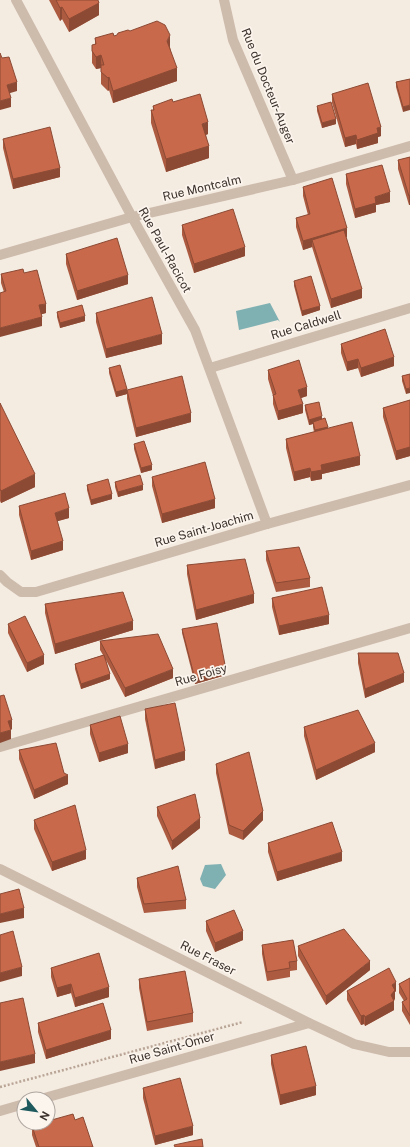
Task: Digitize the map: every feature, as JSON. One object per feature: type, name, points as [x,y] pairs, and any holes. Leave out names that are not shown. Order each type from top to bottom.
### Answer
[{"type":"street","name":"Rue Paul-Racicot","points":[[16,0],[132,217],[195,330],[267,524]]},
{"type":"street","name":"Rue du Docteur-Auger","points":[[224,0],[233,40],[292,180]]},
{"type":"street","name":"Rue Montcalm","points":[[0,255],[132,217],[292,180],[410,146]]},
{"type":"street","name":"Rue Caldwell","points":[[210,368],[410,308]]},
{"type":"street","name":"Rue Saint-Joachim","points":[[4,579],[21,592],[36,592],[267,524],[410,485]]},
{"type":"street","name":"Rue Foisy","points":[[0,748],[410,628]]},
{"type":"street","name":"Rue Fraser","points":[[0,869],[354,1044],[389,1052],[410,1052]]},
{"type":"street","name":"Rue Saint-Omer","points":[[56,1095],[309,1023]]},
{"type":"street","points":[[0,1111],[16,1106]]},
{"type":"water","points":[[270,303],[280,322],[278,320],[239,330],[236,311]]},
{"type":"water","points":[[221,864],[226,875],[215,889],[203,886],[200,879],[205,865]]},
{"type":"building","points":[[56,0],[98,0],[99,3],[69,19],[62,7],[60,8]]},
{"type":"building","points":[[157,21],[165,25],[170,35],[167,41],[177,68],[113,91],[109,77],[108,78],[101,72],[101,65],[104,65],[101,55],[96,57],[92,51],[92,45],[96,44],[95,38],[113,33],[114,36],[118,33],[128,30],[130,31]]},
{"type":"building","points":[[0,53],[2,58],[9,57],[17,82],[7,85],[11,98],[0,101]]},
{"type":"building","points":[[410,79],[410,105],[403,107],[396,82]]},
{"type":"building","points":[[368,83],[381,127],[377,128],[378,133],[357,140],[356,135],[345,138],[332,94]]},
{"type":"building","points":[[200,94],[208,122],[202,124],[209,146],[166,159],[151,110],[154,110],[153,106],[172,99],[173,102]]},
{"type":"building","points":[[331,102],[336,119],[322,123],[317,106]]},
{"type":"building","points":[[50,127],[60,168],[13,179],[3,139]]},
{"type":"building","points":[[410,157],[410,195],[409,196],[398,160]]},
{"type":"building","points":[[382,165],[390,192],[375,197],[376,203],[355,209],[346,174]]},
{"type":"building","points":[[332,178],[347,228],[303,241],[296,218],[310,214],[303,187]]},
{"type":"building","points":[[233,209],[245,247],[194,264],[182,225]]},
{"type":"building","points":[[344,230],[362,289],[331,299],[312,240]]},
{"type":"building","points":[[117,238],[128,275],[77,291],[66,254]]},
{"type":"building","points":[[23,269],[24,273],[37,270],[46,304],[39,305],[42,317],[0,328],[0,293],[6,291],[1,274]]},
{"type":"building","points":[[311,276],[320,306],[302,311],[294,281]]},
{"type":"building","points":[[152,297],[162,334],[106,349],[96,313]]},
{"type":"building","points":[[82,305],[85,316],[60,323],[57,312]]},
{"type":"building","points":[[385,329],[394,357],[361,368],[358,359],[347,362],[341,344]]},
{"type":"building","points":[[299,360],[307,387],[298,390],[303,404],[278,411],[273,395],[276,394],[268,370]]},
{"type":"building","points":[[120,365],[127,389],[116,392],[109,368]]},
{"type":"building","points":[[410,374],[410,388],[406,389],[402,376]]},
{"type":"building","points":[[182,376],[191,413],[136,428],[127,390]]},
{"type":"building","points":[[410,400],[410,447],[396,451],[383,408]]},
{"type":"building","points":[[319,402],[322,416],[309,420],[305,405]]},
{"type":"building","points":[[0,403],[35,474],[1,491],[0,489]]},
{"type":"building","points":[[325,418],[328,427],[315,430],[313,422]]},
{"type":"building","points":[[352,422],[360,456],[321,465],[322,470],[311,472],[310,468],[294,472],[286,439]]},
{"type":"building","points":[[144,441],[152,465],[141,468],[134,444]]},
{"type":"building","points":[[205,462],[215,499],[162,514],[152,477]]},
{"type":"building","points":[[140,475],[143,485],[118,492],[115,482]]},
{"type":"building","points":[[108,479],[112,494],[91,500],[87,485]]},
{"type":"building","points":[[65,493],[69,508],[55,513],[63,541],[31,551],[19,506]]},
{"type":"building","points":[[299,547],[310,578],[276,583],[266,551]]},
{"type":"building","points":[[245,559],[254,594],[196,610],[187,565]]},
{"type":"building","points":[[322,587],[329,615],[279,626],[272,598]]},
{"type":"building","points":[[123,592],[133,621],[55,644],[45,604]]},
{"type":"building","points":[[25,616],[44,655],[27,663],[8,624]]},
{"type":"building","points":[[217,623],[226,670],[195,679],[182,629]]},
{"type":"building","points":[[158,634],[173,669],[125,688],[100,641]]},
{"type":"building","points":[[358,653],[398,653],[404,673],[365,689]]},
{"type":"building","points":[[104,655],[110,674],[81,684],[75,664]]},
{"type":"building","points":[[4,695],[12,720],[8,721],[11,730],[0,733],[0,696]]},
{"type":"building","points":[[175,703],[185,751],[155,760],[145,709]]},
{"type":"building","points":[[358,710],[375,743],[316,770],[304,727]]},
{"type":"building","points":[[120,716],[128,744],[99,753],[90,725]]},
{"type":"building","points":[[56,743],[64,773],[68,775],[34,790],[19,750]]},
{"type":"building","points":[[249,752],[263,811],[243,831],[229,825],[216,764]]},
{"type":"building","points":[[195,794],[200,818],[172,841],[157,807]]},
{"type":"building","points":[[75,805],[86,850],[52,862],[34,820]]},
{"type":"building","points":[[332,822],[342,852],[277,872],[268,843]]},
{"type":"building","points":[[178,866],[186,900],[144,904],[137,878]]},
{"type":"building","points":[[19,889],[24,908],[0,914],[0,894]]},
{"type":"building","points":[[234,910],[243,931],[215,943],[206,921]]},
{"type":"building","points":[[344,929],[370,961],[326,996],[298,946]]},
{"type":"building","points":[[13,931],[22,967],[0,973],[0,935]]},
{"type":"building","points":[[293,940],[297,961],[289,962],[290,968],[267,972],[262,945]]},
{"type":"building","points":[[99,953],[109,987],[75,998],[71,984],[57,988],[51,968]]},
{"type":"building","points":[[389,968],[396,982],[392,985],[395,990],[391,995],[394,1001],[365,1017],[364,1015],[361,1016],[347,991]]},
{"type":"building","points":[[185,971],[193,1013],[147,1022],[139,979]]},
{"type":"building","points":[[410,978],[410,1016],[402,1002],[407,999],[399,984]]},
{"type":"building","points":[[23,998],[35,1054],[0,1062],[0,1003]]},
{"type":"building","points":[[103,1003],[111,1030],[46,1050],[38,1023]]},
{"type":"building","points":[[306,1046],[316,1086],[280,1095],[271,1055]]},
{"type":"building","points":[[180,1078],[193,1126],[155,1136],[143,1088]]},
{"type":"building","points":[[73,1114],[75,1120],[83,1117],[93,1147],[39,1147],[34,1131],[56,1131],[56,1119]]},
{"type":"building","points":[[202,1139],[203,1147],[175,1147],[174,1145]]}]
